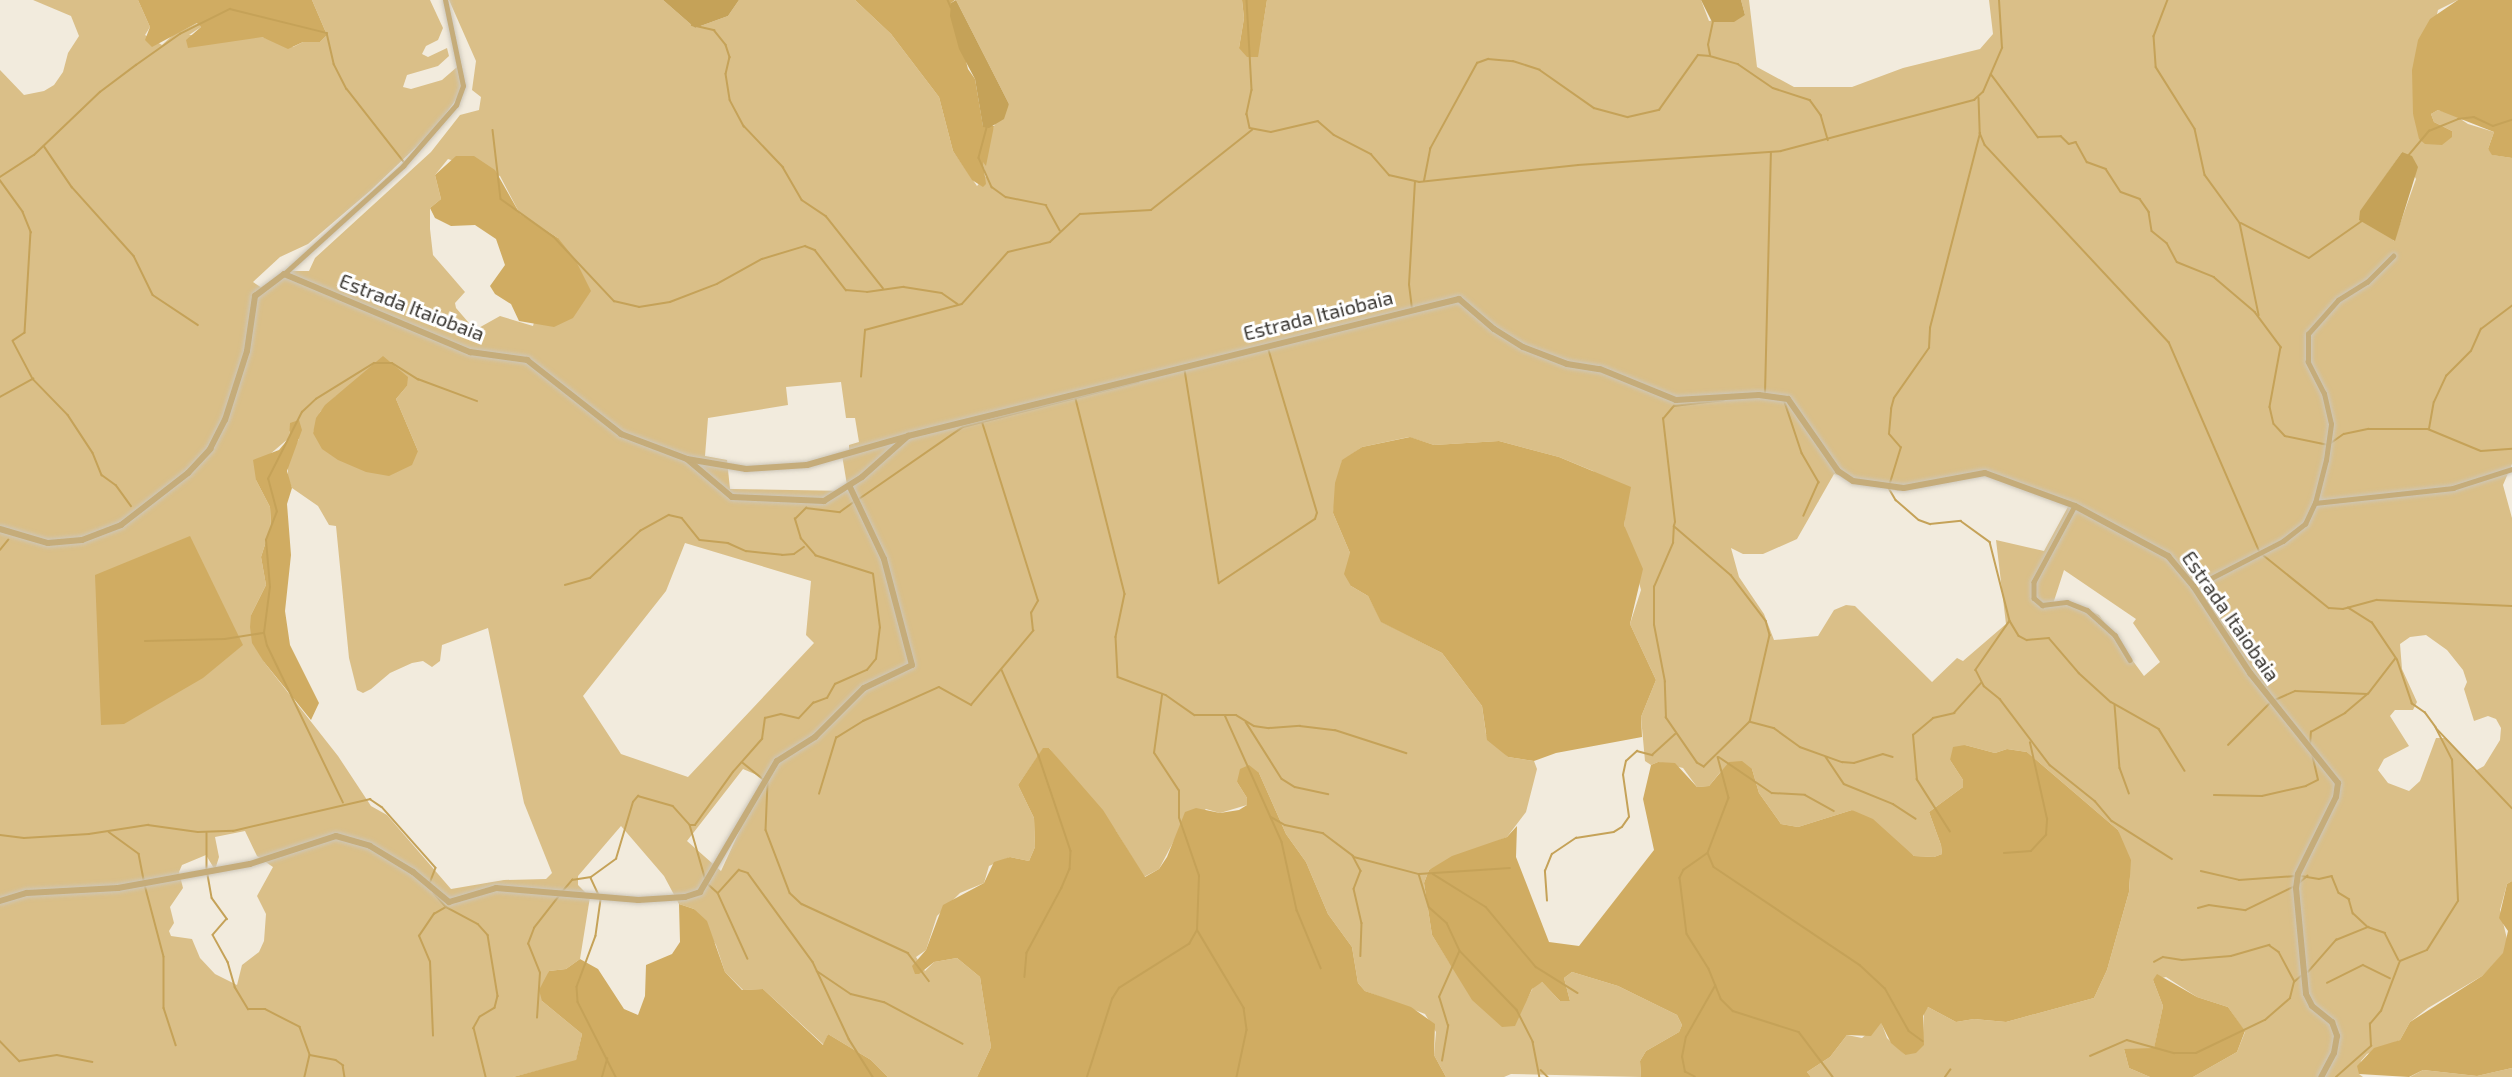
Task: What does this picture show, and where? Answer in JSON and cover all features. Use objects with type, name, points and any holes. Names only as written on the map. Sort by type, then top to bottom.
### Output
[{"type":"street","points":[[0,529],[48,543],[82,540],[121,525],[188,473],[210,448],[225,420],[247,351],[255,296],[284,274],[403,166],[456,105],[463,86],[445,0]]},
{"type":"street","points":[[2194,587],[2295,534],[2315,503],[2331,424],[2324,394],[2308,362],[2308,334],[2338,300],[2367,282],[2393,256]]},
{"type":"street","name":"Estrada Itaiobaia","points":[[284,274],[470,352],[527,360],[612,429],[687,459],[746,469],[790,468],[1454,298],[1465,301],[1494,329],[1523,347],[1558,362],[1600,369],[1676,400],[1759,395],[1788,399],[1838,471],[1853,481],[1904,488],[1980,472],[2075,506],[2168,556],[2194,587],[2250,673],[2338,783],[2336,797],[2298,874],[2296,888],[2306,994],[2312,1006],[2332,1022],[2337,1036],[2334,1053],[2321,1077]]},
{"type":"street","points":[[687,459],[726,495],[741,499],[824,501],[850,487],[908,436]]},
{"type":"street","points":[[2315,503],[2453,488],[2512,469]]},
{"type":"street","points":[[0,901],[27,893],[118,888],[179,874],[250,864],[336,836],[370,846],[413,872],[449,902],[496,888],[638,900],[686,897],[700,892],[777,761],[815,737],[864,688],[912,665],[884,559],[868,519],[850,487]]},
{"type":"street","points":[[2075,506],[2034,582],[2034,598],[2042,605],[2067,602],[2088,610],[2115,635],[2130,660]]},
{"type":"shaded area","points":[[33,0],[138,0],[150,27],[145,35],[162,45],[174,34],[198,23],[201,27],[189,35],[262,37],[293,47],[303,42],[320,42],[327,35],[312,0],[430,0],[443,28],[438,40],[426,46],[422,54],[428,57],[447,48],[449,56],[438,66],[407,75],[403,87],[411,89],[442,80],[457,67],[464,76],[464,85],[455,101],[433,131],[370,191],[308,244],[280,257],[253,282],[262,288],[284,271],[309,271],[315,258],[431,152],[460,115],[479,110],[481,97],[472,90],[476,61],[449,0],[663,0],[695,28],[728,16],[739,0],[855,0],[891,34],[939,97],[953,151],[977,186],[986,176],[982,160],[994,126],[1009,104],[956,0],[1242,0],[1244,18],[1239,48],[1261,37],[1267,0],[1701,0],[1709,21],[1745,15],[1741,0],[1749,0],[1757,67],[1794,87],[1852,87],[1903,68],[1980,49],[1993,34],[1989,0],[2458,0],[2438,10],[2413,114],[2452,137],[2452,131],[2434,122],[2431,114],[2438,110],[2453,114],[2468,124],[2494,132],[2488,149],[2493,155],[2512,158],[2512,464],[2503,485],[2512,518],[2512,881],[2507,884],[2500,910],[2508,943],[2504,953],[2482,976],[2428,1008],[2410,1022],[2400,1040],[2367,1054],[2361,1061],[2359,1074],[2363,1077],[2193,1077],[2237,1052],[2245,1032],[2228,1007],[2197,997],[2166,977],[2153,980],[2163,1006],[2154,1049],[2124,1049],[2129,1068],[2150,1077],[1811,1077],[1807,1072],[1830,1057],[1847,1035],[1862,1038],[1881,1022],[1887,1038],[1905,1055],[1923,1033],[1924,1010],[1928,1007],[1956,1022],[1974,1019],[2006,1022],[2094,998],[2107,970],[2129,892],[2130,879],[2118,830],[2027,752],[2007,749],[1995,753],[1965,745],[1950,760],[1963,780],[1963,787],[1929,812],[1942,854],[1934,857],[1914,856],[1852,810],[1798,827],[1781,824],[1759,793],[1752,769],[1722,770],[1709,786],[1697,787],[1683,768],[1658,762],[1651,765],[1645,761],[1641,717],[1656,680],[1630,624],[1641,590],[1624,525],[1626,510],[1593,471],[1559,457],[1499,441],[1434,445],[1409,437],[1362,447],[1342,461],[1333,513],[1350,553],[1351,586],[1368,596],[1382,622],[1442,653],[1482,706],[1486,734],[1508,757],[1534,761],[1537,769],[1526,812],[1507,837],[1429,870],[1424,883],[1432,935],[1449,962],[1527,999],[1535,984],[1542,982],[1560,1001],[1570,1001],[1564,978],[1572,972],[1618,986],[1677,1015],[1682,1025],[1679,1032],[1646,1051],[1640,1061],[1641,1077],[1511,1074],[1504,1077],[1446,1077],[1434,1055],[1436,1032],[1425,1014],[1365,991],[1358,983],[1352,947],[1328,914],[1306,862],[1286,834],[1259,773],[1237,782],[1247,798],[1247,805],[1220,813],[1206,809],[1179,831],[1159,869],[1144,877],[1116,831],[1049,748],[1043,749],[1018,785],[1034,818],[1035,847],[1029,861],[1010,857],[989,866],[984,883],[960,893],[937,916],[926,950],[916,957],[925,971],[934,962],[957,958],[980,977],[991,1047],[977,1077],[888,1077],[871,1060],[828,1034],[824,1045],[763,989],[743,990],[725,972],[716,945],[694,909],[679,904],[664,876],[621,826],[578,876],[578,885],[590,897],[580,959],[566,969],[549,971],[542,1001],[582,1034],[576,1061],[513,1077],[0,1077],[0,70],[24,95],[44,91],[54,85],[63,72],[68,53],[79,36],[71,16]],"holes":[[[2402,152],[2416,179],[2394,241],[2373,194]],[[448,159],[500,176],[520,214],[558,238],[533,326],[500,316],[475,330],[456,308],[455,303],[465,292],[433,255],[430,208],[441,199],[435,175]],[[841,382],[846,418],[855,418],[859,442],[849,445],[849,453],[842,455],[848,491],[730,489],[727,460],[705,456],[708,418],[788,405],[786,387]],[[407,386],[396,399],[418,451],[313,433],[320,412],[336,396]],[[289,431],[299,439],[288,459],[288,478],[292,488],[318,506],[329,525],[336,526],[349,658],[357,690],[363,693],[390,673],[412,663],[423,661],[432,667],[440,661],[442,645],[488,628],[524,803],[552,873],[546,879],[504,880],[451,889],[387,815],[371,806],[338,756],[264,662],[251,615],[266,585],[261,557],[271,526],[270,507],[256,480],[269,455],[289,438]],[[1979,472],[2069,505],[2044,551],[1996,540],[2006,624],[1963,661],[1957,658],[1932,682],[1855,606],[1846,605],[1834,610],[1818,636],[1774,640],[1764,614],[1739,577],[1731,548],[1743,554],[1763,554],[1797,539],[1834,474],[1898,491]],[[685,543],[811,581],[806,635],[814,643],[688,777],[621,754],[583,696],[666,591]],[[2064,570],[2136,619],[2133,623],[2160,662],[2144,676],[2099,615],[2074,603],[2053,604]],[[2426,635],[2447,650],[2463,670],[2467,682],[2464,689],[2474,721],[2488,716],[2496,719],[2501,728],[2500,740],[2484,766],[2475,771],[2446,738],[2436,738],[2420,781],[2409,791],[2388,783],[2378,770],[2384,759],[2409,746],[2390,716],[2395,710],[2413,710],[2417,702],[2402,669],[2400,644],[2410,637]],[[743,769],[764,778],[721,871],[687,841]],[[245,831],[257,856],[273,867],[257,896],[266,914],[264,941],[259,952],[242,965],[237,985],[215,974],[200,958],[192,939],[171,936],[169,931],[174,923],[170,907],[183,888],[179,872],[182,865],[206,855],[215,870],[219,857],[215,837]]]},
{"type":"shaded area","points":[[138,0],[312,0],[327,35],[320,42],[303,42],[288,49],[262,37],[188,48],[186,40],[201,27],[197,23],[152,47],[145,40],[150,27]]},
{"type":"shaded area","points":[[663,0],[739,0],[728,16],[695,28]]},
{"type":"shaded area","points":[[855,0],[955,0],[951,3],[968,69],[975,79],[983,126],[994,126],[986,166],[983,162],[986,184],[983,187],[972,180],[953,151],[939,97],[891,34]]},
{"type":"shaded area","points":[[956,0],[1009,104],[1004,119],[989,128],[983,127],[975,79],[959,49],[950,16],[951,3]]},
{"type":"shaded area","points":[[1242,0],[1267,0],[1258,57],[1247,57],[1239,48],[1244,18]]},
{"type":"shaded area","points":[[1701,0],[1741,0],[1745,15],[1734,22],[1712,22]]},
{"type":"shaded area","points":[[2458,0],[2512,0],[2512,158],[2492,155],[2488,149],[2494,132],[2438,110],[2431,114],[2434,122],[2452,131],[2452,137],[2442,145],[2425,144],[2419,139],[2413,114],[2412,70],[2418,40],[2430,19]]},
{"type":"shaded area","points":[[2402,152],[2412,156],[2418,167],[2395,241],[2359,220],[2360,211]]},
{"type":"shaded area","points":[[456,156],[474,156],[495,170],[520,214],[558,238],[575,259],[591,291],[573,318],[554,327],[519,321],[511,304],[495,294],[490,286],[505,265],[496,239],[475,225],[451,226],[435,218],[430,208],[441,199],[435,175]]},
{"type":"shaded area","points":[[383,356],[408,377],[407,386],[396,399],[418,451],[412,465],[389,476],[366,472],[338,460],[322,449],[313,433],[316,418],[325,405]]},
{"type":"shaded area","points":[[299,420],[302,430],[287,471],[292,488],[287,504],[291,555],[285,611],[290,645],[319,703],[311,720],[264,662],[252,643],[250,627],[251,615],[266,585],[261,557],[271,526],[270,507],[256,480],[253,460],[279,450],[289,438],[290,423]]},
{"type":"shaded area","points":[[1410,437],[1434,445],[1499,441],[1559,457],[1631,487],[1624,525],[1643,569],[1630,624],[1656,680],[1641,717],[1642,737],[1556,753],[1534,761],[1508,757],[1487,740],[1482,706],[1442,653],[1381,622],[1368,596],[1351,586],[1344,574],[1350,553],[1333,513],[1335,483],[1342,460],[1362,447]]},
{"type":"shaded area","points":[[190,536],[243,645],[203,678],[124,724],[101,725],[95,575]]},
{"type":"shaded area","points":[[1965,745],[1995,753],[2007,749],[2027,752],[2118,830],[2131,860],[2129,892],[2107,970],[2094,998],[2006,1022],[1974,1019],[1956,1022],[1928,1007],[1923,1016],[1924,1045],[1916,1053],[1905,1055],[1891,1043],[1881,1023],[1871,1036],[1847,1035],[1830,1057],[1807,1072],[1811,1077],[1641,1077],[1640,1061],[1646,1051],[1679,1032],[1682,1025],[1677,1015],[1618,986],[1572,972],[1564,978],[1570,1001],[1560,1001],[1542,982],[1532,989],[1515,1026],[1502,1027],[1472,1000],[1432,935],[1424,883],[1429,870],[1452,856],[1507,837],[1517,826],[1516,857],[1549,942],[1579,946],[1654,850],[1643,799],[1651,765],[1658,762],[1675,763],[1697,787],[1709,786],[1729,762],[1742,761],[1752,769],[1759,793],[1781,824],[1798,827],[1852,810],[1873,819],[1914,856],[1934,857],[1942,854],[1941,845],[1929,812],[1963,787],[1963,780],[1950,760],[1953,747]]},
{"type":"shaded area","points":[[1043,748],[1049,748],[1103,810],[1145,877],[1159,869],[1167,857],[1185,812],[1196,808],[1220,813],[1239,810],[1247,805],[1247,798],[1237,782],[1240,769],[1249,765],[1259,773],[1286,834],[1306,862],[1328,914],[1352,947],[1358,983],[1365,991],[1411,1007],[1435,1024],[1434,1055],[1446,1077],[977,1077],[991,1047],[980,977],[957,958],[934,962],[919,974],[915,974],[912,966],[926,950],[943,905],[984,883],[994,862],[1010,857],[1029,861],[1035,847],[1034,818],[1018,785]]},
{"type":"shaded area","points":[[2512,881],[2512,1068],[2477,1076],[2423,1070],[2409,1077],[2359,1074],[2357,1066],[2374,1048],[2400,1040],[2410,1022],[2482,976],[2503,953],[2508,931],[2499,918],[2507,884]]},
{"type":"shaded area","points":[[679,904],[694,909],[707,921],[725,972],[742,990],[763,989],[823,1045],[828,1034],[871,1060],[888,1077],[513,1077],[576,1060],[582,1034],[542,1001],[539,990],[549,971],[566,969],[580,959],[598,969],[624,1009],[638,1015],[645,996],[646,965],[672,954],[680,942]]},
{"type":"shaded area","points":[[2157,974],[2197,997],[2228,1007],[2245,1031],[2237,1052],[2193,1077],[2150,1077],[2129,1068],[2124,1049],[2154,1048],[2163,1006],[2153,980]]},
{"type":"shaded area","points":[[2512,1068],[2512,1077],[2410,1077],[2423,1070],[2477,1076]]},
{"type":"waterway","points":[[948,0],[951,7]]},
{"type":"waterway","points":[[1247,0],[1252,90],[1247,114],[1250,128],[1271,132],[1318,121],[1334,135],[1371,154],[1389,175],[1419,182],[1578,165],[1781,151],[1974,100],[1983,92],[2002,48],[1999,0]]},
{"type":"waterway","points":[[2168,0],[2154,36],[2156,67],[2195,129],[2205,175],[2240,223],[2259,315]]},
{"type":"waterway","points":[[0,177],[34,155],[100,92],[136,65],[180,34],[230,9],[327,33],[334,64],[347,89],[405,163]]},
{"type":"waterway","points":[[1710,55],[1708,45],[1713,21]]},
{"type":"waterway","points":[[692,25],[714,30],[726,45],[730,57],[726,74],[730,100],[744,126],[783,167],[802,200],[826,216],[883,288]]},
{"type":"waterway","points":[[1424,181],[1430,149],[1477,63],[1488,59],[1513,61],[1540,70],[1594,108],[1628,117],[1659,110],[1698,55],[1710,56],[1738,64],[1773,88],[1810,100],[1821,115],[1828,140]]},
{"type":"waterway","points":[[1991,74],[2038,137],[2061,136],[2069,144],[2076,142],[2087,162],[2106,169],[2121,192],[2140,199],[2149,212],[2152,231],[2167,243],[2177,262],[2214,277],[2255,312],[2281,347],[2270,407],[2274,424],[2285,436],[2328,445],[2344,434],[2368,429],[2428,429],[2481,451],[2512,449]]},
{"type":"waterway","points":[[1979,98],[1980,133],[1985,145],[2169,342],[2259,550]]},
{"type":"waterway","points":[[2408,156],[2429,131],[2458,119],[2474,117],[2493,126],[2512,120]]},
{"type":"waterway","points":[[987,128],[979,158],[992,187],[1006,197],[1046,205],[1060,230]]},
{"type":"waterway","points":[[493,130],[501,199],[554,237],[614,301],[639,307],[670,302],[717,284],[762,259],[805,246],[815,250],[846,290],[867,292],[904,287],[942,293],[958,304]]},
{"type":"waterway","points":[[861,377],[865,330],[962,304],[1008,252],[1050,242],[1080,214],[1151,210],[1252,130]]},
{"type":"waterway","points":[[1890,483],[1901,448],[1889,434],[1891,409],[1894,398],[1929,348],[1930,328],[1980,133]]},
{"type":"waterway","points":[[44,146],[72,187],[134,256],[153,295],[198,325]]},
{"type":"waterway","points":[[1765,394],[1771,153]]},
{"type":"waterway","points":[[0,180],[23,212],[31,232],[25,333],[13,341],[33,379],[68,415],[93,453],[102,475],[116,485],[131,506]]},
{"type":"waterway","points":[[1412,309],[1409,285],[1415,182]]},
{"type":"waterway","points":[[2241,223],[2309,258],[2362,221]]},
{"type":"waterway","points":[[2429,429],[2434,402],[2446,376],[2471,351],[2481,329],[2512,306]]},
{"type":"waterway","points":[[1185,370],[1219,583],[1315,519],[1317,513],[1268,349]]},
{"type":"waterway","points":[[343,803],[267,646],[264,633],[270,587],[266,540],[277,512],[268,479],[302,412],[316,399],[374,363],[392,363],[418,379],[477,401]]},
{"type":"waterway","points":[[0,397],[33,379]]},
{"type":"waterway","points":[[859,499],[963,427],[1138,382]]},
{"type":"waterway","points":[[1076,399],[1125,594],[1116,637],[1118,677],[1166,695],[1195,715],[1236,715],[1254,726],[1269,728],[1300,726],[1335,730],[1406,753]]},
{"type":"waterway","points":[[1674,526],[1731,575],[1766,621],[1770,635],[1750,722],[1704,767],[1697,763],[1666,718],[1665,682],[1654,625],[1654,587],[1673,543],[1674,526],[1675,522],[1663,419],[1674,406],[1724,400]]},
{"type":"waterway","points":[[1785,402],[1802,453],[1819,482],[1804,516]]},
{"type":"waterway","points":[[819,794],[836,738],[863,721],[939,687],[971,705],[1033,631],[1031,613],[1038,601],[982,422]]},
{"type":"waterway","points":[[1889,488],[1896,500],[1919,520],[1930,524],[1961,521],[1990,542],[2010,621],[2019,636],[2027,640],[2049,638],[2079,673],[2111,702],[2159,729],[2185,771]]},
{"type":"waterway","points":[[690,825],[695,825],[733,772],[762,739],[765,718],[781,714],[799,718],[813,703],[827,698],[835,684],[867,670],[876,659],[880,628],[873,574],[816,556],[801,539],[795,519],[806,508],[840,512],[855,501]]},
{"type":"waterway","points":[[565,585],[590,578],[640,531],[669,515],[682,518],[700,540],[728,543],[746,551],[782,555],[794,554],[804,547]]},
{"type":"waterway","points":[[0,550],[8,540]]},
{"type":"waterway","points":[[2262,554],[2329,608],[2343,609],[2377,600],[2512,606]]},
{"type":"waterway","points":[[2336,1077],[2371,1046],[2370,1024],[2381,1011],[2400,961],[2427,950],[2458,901],[2452,760],[2436,728],[2425,713],[2412,704],[2397,660],[2372,623],[2348,608]]},
{"type":"waterway","points":[[2010,621],[1976,670],[1984,686],[2000,699],[2050,765],[2095,801],[2112,821],[2172,859]]},
{"type":"waterway","points":[[145,641],[225,639],[263,633]]},
{"type":"waterway","points":[[2310,745],[2311,732],[2345,713],[2368,694],[2395,659]]},
{"type":"waterway","points":[[1002,670],[1039,756],[1071,851],[1070,869],[1062,888],[1027,953],[1025,977]]},
{"type":"waterway","points":[[1950,832],[1917,780],[1913,735],[1933,718],[1954,713],[1981,683]]},
{"type":"waterway","points":[[2275,700],[2295,691],[2367,694]]},
{"type":"waterway","points":[[1087,1077],[1112,999],[1119,988],[1189,944],[1197,930],[1199,876],[1179,818],[1179,791],[1154,753],[1162,695]]},
{"type":"waterway","points":[[2228,745],[2271,702]]},
{"type":"waterway","points":[[2115,705],[2120,768],[2129,793]]},
{"type":"waterway","points":[[1225,715],[1282,842],[1297,910],[1321,968]]},
{"type":"waterway","points":[[1246,722],[1282,779],[1295,787],[1328,794]]},
{"type":"waterway","points":[[1751,722],[1774,728],[1800,747],[1842,762],[1854,763],[1883,754],[1893,757]]},
{"type":"waterway","points":[[2437,729],[2512,808]]},
{"type":"waterway","points":[[1547,901],[1545,871],[1552,854],[1576,838],[1614,832],[1622,827],[1629,817],[1623,775],[1626,761],[1637,751],[1652,755],[1675,734]]},
{"type":"waterway","points":[[2004,853],[2031,851],[2046,835],[2047,819],[2030,743]]},
{"type":"waterway","points":[[2214,795],[2262,796],[2306,786],[2318,780],[2312,755]]},
{"type":"waterway","points":[[1718,757],[1729,798],[1708,853],[1714,867],[1860,965],[1885,988],[1909,1031],[1923,1041]]},
{"type":"waterway","points":[[1719,757],[1772,793],[1805,795],[1834,811]]},
{"type":"waterway","points":[[1826,757],[1844,784],[1893,804],[1916,819]]},
{"type":"waterway","points":[[742,762],[764,780]]},
{"type":"waterway","points":[[768,783],[766,830],[790,893],[802,904],[908,953],[929,981]]},
{"type":"waterway","points":[[562,892],[572,880],[591,877],[616,859],[633,802],[638,796],[673,806],[690,825],[705,877]]},
{"type":"waterway","points":[[0,835],[24,838],[89,834],[148,825],[198,832],[233,831],[370,799],[382,807],[436,868],[430,884]]},
{"type":"waterway","points":[[1271,817],[1285,825],[1323,833],[1353,856],[1361,871],[1354,889],[1362,923],[1361,956]]},
{"type":"waterway","points":[[109,832],[139,854],[144,880]]},
{"type":"waterway","points":[[207,833],[207,870]]},
{"type":"waterway","points":[[1707,854],[1684,870],[1680,878],[1687,934],[1709,969],[1721,999],[1733,1011],[1799,1032],[1833,1077]]},
{"type":"waterway","points":[[1354,857],[1419,874],[1510,868]]},
{"type":"waterway","points":[[718,893],[739,870],[748,873],[813,962],[849,1039],[873,1077]]},
{"type":"waterway","points":[[2201,871],[2239,880],[2296,876]]},
{"type":"waterway","points":[[1419,874],[1429,907],[1447,923],[1460,951],[1517,1010],[1533,1042],[1540,1077]]},
{"type":"waterway","points":[[1433,874],[1486,907],[1536,967],[1578,993]]},
{"type":"waterway","points":[[208,875],[212,898],[227,919],[213,935],[228,962],[235,987],[248,1009],[265,1009],[300,1027],[310,1055],[305,1077]]},
{"type":"waterway","points":[[2301,876],[2319,879],[2332,876],[2339,893],[2349,899],[2353,913],[2367,926]]},
{"type":"waterway","points":[[2299,883],[2307,876]]},
{"type":"waterway","points":[[591,878],[599,895]]},
{"type":"waterway","points":[[708,884],[718,893],[748,959]]},
{"type":"waterway","points":[[145,885],[164,957],[164,1008],[176,1045]]},
{"type":"waterway","points":[[2198,908],[2209,905],[2246,910],[2293,887]]},
{"type":"waterway","points":[[434,893],[446,907],[478,924],[488,935],[498,996],[495,1008],[480,1017],[474,1028],[486,1077]]},
{"type":"waterway","points":[[537,1018],[540,973],[528,944],[534,928],[559,896]]},
{"type":"waterway","points":[[601,900],[596,936],[577,987],[578,1002],[616,1077]]},
{"type":"waterway","points":[[433,1036],[430,962],[419,936],[434,914],[446,907]]},
{"type":"waterway","points":[[2308,972],[2336,940],[2368,927],[2385,933],[2399,960]]},
{"type":"waterway","points":[[1198,931],[1244,1008],[1247,1030],[1237,1077]]},
{"type":"waterway","points":[[2154,962],[2163,957],[2182,960],[2231,956],[2269,945],[2279,952],[2294,980]]},
{"type":"waterway","points":[[1442,1061],[1448,1026],[1439,997],[1459,952]]},
{"type":"waterway","points":[[2327,983],[2363,965],[2390,978]]},
{"type":"waterway","points":[[817,971],[851,994],[884,1002],[963,1044]]},
{"type":"waterway","points":[[2090,1056],[2127,1040],[2174,1053],[2196,1053],[2265,1020],[2290,998],[2294,982],[2301,976]]},
{"type":"waterway","points":[[1695,1077],[1685,1072],[1682,1057],[1686,1037],[1715,986]]},
{"type":"waterway","points":[[0,1041],[19,1061],[57,1055],[92,1062]]},
{"type":"waterway","points":[[310,1055],[336,1060],[343,1065],[345,1077]]},
{"type":"waterway","points":[[602,1077],[607,1059]]},
{"type":"waterway","points":[[1541,1070],[1548,1077]]},
{"type":"waterway","points":[[1945,1077],[1950,1070]]}]
